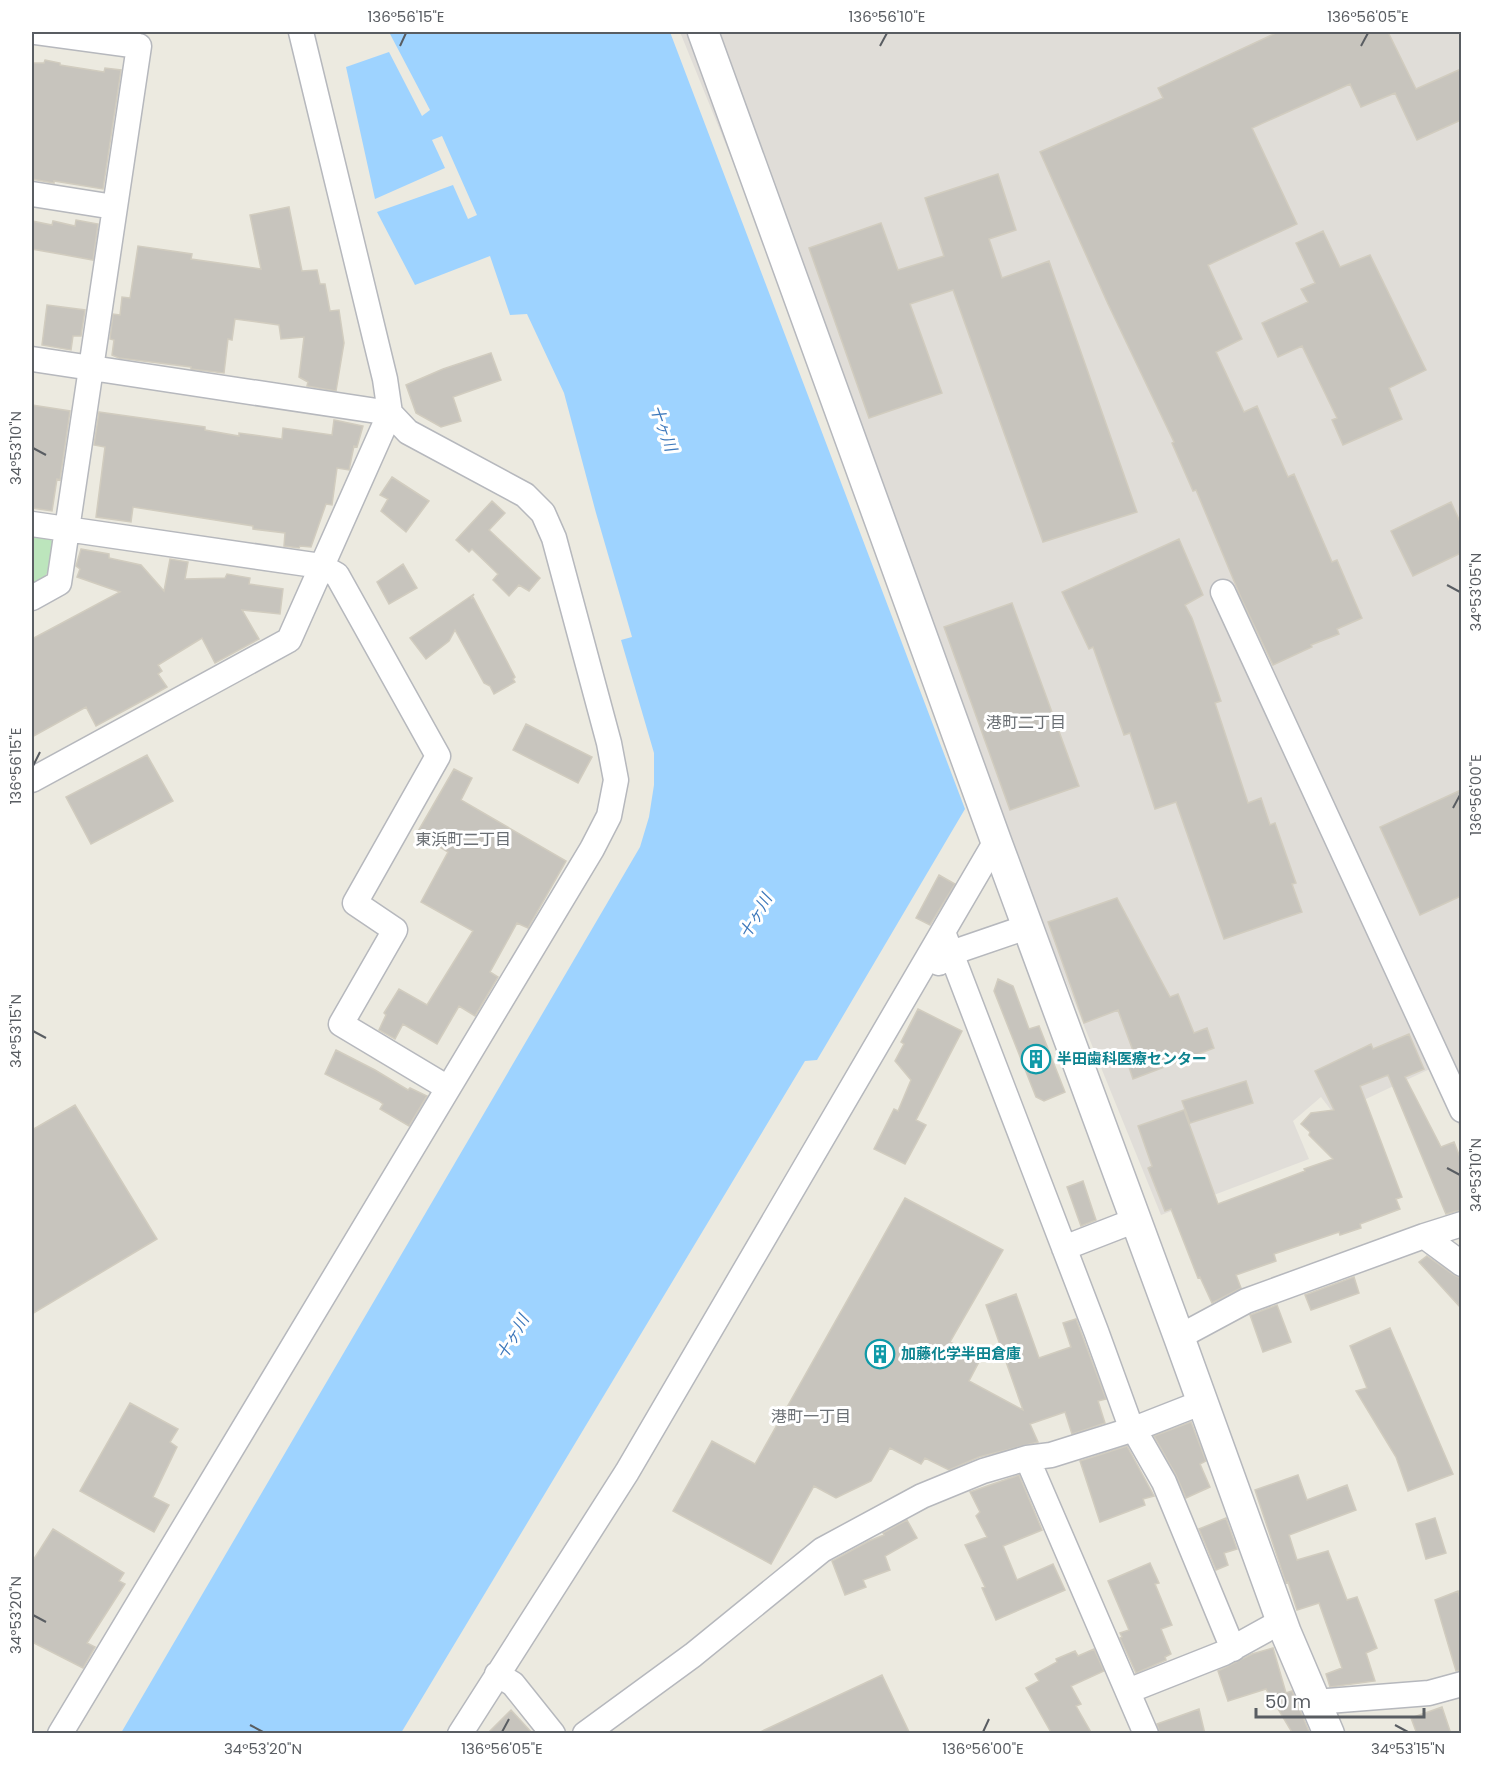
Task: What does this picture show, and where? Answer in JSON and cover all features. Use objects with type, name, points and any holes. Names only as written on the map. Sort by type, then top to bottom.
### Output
[{"type":"street","points":[[32,598],[59,583],[139,46],[36,32]]},
{"type":"street","points":[[32,780],[289,640],[390,413],[385,379],[301,32]]},
{"type":"street","points":[[703,32],[1282,1621],[1329,1734]]},
{"type":"street","points":[[32,195],[114,207]]},
{"type":"street","points":[[32,359],[390,413],[408,432],[525,495],[543,513],[557,550],[609,743],[616,780],[609,816],[592,849],[60,1734]]},
{"type":"street","points":[[32,524],[321,566],[337,575],[438,756],[355,903],[395,930],[341,1024],[448,1088]]},
{"type":"street","points":[[1222,592],[1461,1110]]},
{"type":"street","points":[[460,1734],[627,1472],[910,989],[947,943],[996,841]]},
{"type":"street","points":[[947,943],[1028,927]]},
{"type":"street","points":[[947,943],[1128,1419],[1164,1482],[1233,1649]]},
{"type":"street","points":[[1064,1248],[1136,1220]]},
{"type":"street","points":[[1179,1337],[1246,1301],[1461,1224]]},
{"type":"street","points":[[1424,1236],[1461,1264]]},
{"type":"street","points":[[585,1734],[693,1655],[822,1550],[942,1487],[983,1471],[1027,1458],[1051,1455],[1134,1430],[1203,1402]]},
{"type":"street","points":[[1027,1458],[1146,1734]]},
{"type":"street","points":[[1128,1691],[1233,1649],[1282,1621]]},
{"type":"street","points":[[497,1674],[513,1684],[553,1734]]},
{"type":"street","points":[[1316,1702],[1430,1693],[1461,1684]]},
{"type":"shaded area","points":[[680,32],[1461,32],[1461,1130],[1432,1068],[1334,1114],[1321,1097],[1293,1121],[1309,1159],[1161,1215]]},
{"type":"green space","points":[[32,532],[47,534],[54,544],[47,574],[32,587]]},
{"type":"water","name":"十ヶ川","points":[[389,32],[670,32],[965,809],[817,1060],[805,1061],[401,1733],[121,1733],[640,847],[649,817],[654,785],[654,753],[621,640],[632,637],[564,393],[527,314],[510,315],[490,256],[415,285],[377,212],[453,185],[468,219],[477,215],[442,136],[432,140],[445,168],[375,199],[346,67],[389,52],[422,116],[430,110]]},
{"type":"building","points":[[1278,32],[1388,32],[1416,89],[1461,69],[1461,120],[1417,140],[1395,93],[1361,107],[1350,84],[1252,128],[1297,224],[1208,265],[1242,339],[1216,352],[1244,412],[1257,406],[1288,477],[1294,474],[1332,562],[1337,560],[1362,618],[1337,629],[1339,634],[1311,645],[1312,647],[1273,665],[1242,600],[1196,490],[1193,491],[1172,443],[1174,442],[1108,304],[1040,152],[1163,98],[1158,88]]},
{"type":"building","points":[[45,60],[60,63],[60,65],[104,72],[105,68],[121,70],[103,189],[32,179],[32,63],[44,63]]},
{"type":"building","points":[[998,174],[1016,230],[989,239],[1002,278],[1049,261],[1137,512],[1043,542],[953,290],[910,304],[942,393],[869,418],[809,248],[881,223],[898,270],[944,256],[925,198]]},
{"type":"building","points":[[289,207],[302,271],[317,270],[320,284],[325,284],[330,311],[339,310],[344,343],[336,391],[307,386],[308,382],[299,377],[304,337],[281,339],[279,325],[235,319],[232,340],[228,339],[224,373],[119,358],[112,355],[114,340],[110,339],[113,314],[120,315],[122,297],[130,298],[138,246],[192,254],[191,259],[261,269],[250,215]]},
{"type":"building","points":[[76,220],[98,224],[93,260],[32,249],[32,221],[52,225],[53,221],[75,226]]},
{"type":"building","points":[[1323,231],[1340,267],[1370,255],[1426,370],[1389,388],[1402,419],[1343,445],[1332,420],[1337,418],[1302,346],[1278,357],[1262,323],[1308,302],[1301,289],[1315,283],[1296,243]]},
{"type":"building","points":[[47,305],[85,310],[81,336],[73,336],[71,350],[42,345]]},
{"type":"building","points":[[491,353],[501,380],[453,397],[461,421],[441,427],[416,413],[406,385],[443,369]]},
{"type":"building","points":[[32,405],[70,411],[60,480],[57,479],[52,511],[32,508]]},
{"type":"building","points":[[99,412],[205,427],[205,430],[239,436],[239,433],[282,439],[283,428],[332,435],[334,420],[363,426],[357,447],[354,446],[349,470],[337,468],[332,505],[326,504],[311,547],[300,546],[299,548],[284,546],[285,533],[133,507],[131,522],[96,517],[105,447],[94,445]]},
{"type":"building","points":[[392,477],[429,501],[406,532],[381,511],[388,499],[380,495]]},
{"type":"building","points":[[492,501],[505,513],[489,530],[540,578],[529,591],[519,585],[509,596],[493,580],[498,574],[472,549],[469,552],[456,540]]},
{"type":"building","points":[[1451,502],[1461,524],[1461,553],[1413,576],[1391,531]]},
{"type":"building","points":[[1179,539],[1203,595],[1185,605],[1192,618],[1221,701],[1215,703],[1248,803],[1261,798],[1270,825],[1275,823],[1296,883],[1292,884],[1302,912],[1224,939],[1176,802],[1155,809],[1130,733],[1124,735],[1093,647],[1089,649],[1062,592]]},
{"type":"building","points":[[81,549],[109,554],[109,558],[141,565],[164,591],[170,559],[188,562],[185,579],[225,578],[227,574],[250,578],[249,584],[283,589],[280,614],[242,610],[259,639],[215,663],[202,638],[158,665],[162,671],[158,674],[167,687],[96,726],[86,707],[32,737],[32,639],[120,592],[77,577],[80,569],[76,566]]},
{"type":"building","points":[[403,564],[417,588],[389,604],[377,582]]},
{"type":"building","points":[[474,594],[471,599],[473,597],[515,677],[513,679],[515,682],[494,694],[490,686],[484,683],[455,630],[449,641],[426,659],[410,638]]},
{"type":"building","points":[[1012,603],[1079,786],[1010,810],[944,627]]},
{"type":"building","points":[[526,724],[592,757],[578,783],[513,750]]},
{"type":"building","points":[[147,755],[173,801],[91,844],[66,797]]},
{"type":"building","points":[[454,769],[472,778],[461,800],[566,861],[528,928],[517,923],[490,972],[498,977],[475,1016],[459,1006],[437,1044],[403,1024],[395,1039],[379,1030],[386,1015],[384,1013],[399,989],[427,1005],[473,931],[421,902],[448,852],[417,833]]},
{"type":"building","points":[[1461,790],[1461,896],[1420,915],[1380,827]]},
{"type":"building","points":[[939,875],[955,884],[930,925],[916,918]]},
{"type":"building","points":[[1117,898],[1170,997],[1178,994],[1194,1033],[1207,1028],[1214,1048],[1133,1079],[1126,1058],[1135,1056],[1118,1010],[1084,1023],[1048,922]]},
{"type":"building","name":"半田歯科医療センター","points":[[998,979],[1013,986],[1029,1029],[1039,1026],[1065,1092],[1044,1101],[1036,1097],[994,991]]},
{"type":"building","points":[[918,1009],[962,1031],[916,1120],[926,1125],[905,1164],[874,1149],[894,1109],[898,1111],[911,1080],[895,1061],[904,1044],[901,1042]]},
{"type":"building","points":[[1409,1034],[1424,1069],[1405,1077],[1441,1147],[1454,1142],[1461,1160],[1461,1210],[1446,1214],[1388,1075],[1360,1086],[1402,1197],[1396,1199],[1400,1209],[1360,1224],[1361,1228],[1340,1235],[1339,1232],[1274,1254],[1276,1261],[1236,1275],[1241,1288],[1212,1303],[1200,1277],[1198,1278],[1171,1209],[1165,1211],[1148,1168],[1152,1166],[1138,1126],[1184,1110],[1218,1204],[1333,1159],[1301,1124],[1311,1113],[1334,1110],[1315,1071],[1371,1044],[1373,1049]]},
{"type":"building","points":[[336,1050],[408,1090],[410,1088],[427,1096],[409,1126],[380,1109],[383,1104],[379,1101],[325,1074]]},
{"type":"building","points":[[1246,1081],[1253,1103],[1190,1123],[1182,1101]]},
{"type":"building","points":[[75,1105],[157,1239],[32,1314],[32,1130]]},
{"type":"building","points":[[1083,1181],[1096,1220],[1081,1226],[1067,1187]]},
{"type":"building","points":[[905,1198],[1003,1250],[950,1342],[981,1358],[969,1381],[1023,1410],[986,1305],[1016,1294],[1039,1358],[1071,1347],[1063,1323],[1076,1319],[1106,1399],[1098,1401],[1105,1423],[1072,1434],[1065,1412],[1030,1424],[1038,1442],[979,1457],[949,1470],[925,1458],[921,1464],[890,1448],[871,1481],[836,1498],[814,1486],[771,1564],[673,1511],[712,1441],[755,1464]]},
{"type":"building","points":[[1427,1256],[1461,1278],[1461,1308],[1419,1262]]},
{"type":"building","points":[[1354,1277],[1359,1293],[1311,1310],[1305,1295]]},
{"type":"building","points":[[1277,1305],[1291,1342],[1263,1352],[1250,1315]]},
{"type":"building","points":[[1390,1328],[1453,1474],[1408,1491],[1396,1457],[1356,1391],[1367,1388],[1350,1346]]},
{"type":"building","points":[[130,1403],[178,1429],[170,1442],[177,1447],[153,1497],[169,1505],[154,1532],[80,1491]]},
{"type":"building","points":[[1191,1422],[1206,1461],[1200,1464],[1210,1487],[1186,1498],[1154,1436]]},
{"type":"building","points":[[1127,1446],[1154,1496],[1143,1499],[1145,1505],[1100,1522],[1080,1461]]},
{"type":"building","points":[[1019,1475],[1042,1530],[1003,1546],[1017,1580],[1053,1564],[1065,1590],[996,1620],[982,1588],[985,1587],[965,1545],[987,1537],[976,1516],[980,1512],[970,1492]]},
{"type":"building","points":[[1298,1475],[1307,1500],[1347,1485],[1356,1510],[1289,1535],[1297,1560],[1328,1551],[1347,1600],[1357,1597],[1377,1648],[1366,1653],[1375,1681],[1330,1687],[1326,1674],[1342,1668],[1319,1603],[1297,1610],[1288,1582],[1286,1583],[1255,1490]]},
{"type":"building","points":[[1226,1518],[1237,1549],[1224,1553],[1228,1565],[1216,1570],[1199,1529]]},
{"type":"building","points":[[1435,1518],[1446,1553],[1426,1559],[1416,1524]]},
{"type":"building","points":[[907,1520],[917,1538],[885,1556],[890,1570],[863,1580],[866,1587],[845,1595],[832,1561],[884,1535],[883,1533]]},
{"type":"building","points":[[53,1529],[124,1573],[119,1581],[125,1584],[87,1643],[95,1647],[83,1668],[32,1642],[32,1562]]},
{"type":"building","points":[[1150,1563],[1159,1583],[1155,1584],[1172,1625],[1161,1629],[1171,1654],[1165,1657],[1166,1660],[1136,1673],[1120,1638],[1122,1637],[1120,1633],[1129,1630],[1108,1581]]},
{"type":"building","points":[[1458,1591],[1461,1602],[1461,1670],[1456,1671],[1435,1600]]},
{"type":"building","points":[[1273,1648],[1286,1693],[1292,1691],[1310,1734],[1293,1734],[1266,1689],[1228,1701],[1218,1671],[1252,1654]]},
{"type":"building","points":[[1094,1649],[1104,1671],[1071,1686],[1081,1704],[1076,1706],[1092,1734],[1052,1734],[1026,1688],[1039,1681],[1035,1674],[1057,1662],[1056,1659],[1075,1651],[1078,1656]]},
{"type":"building","points":[[882,1675],[910,1734],[756,1734]]},
{"type":"building","points":[[1442,1707],[1451,1734],[1417,1734],[1411,1718]]},
{"type":"building","points":[[1199,1709],[1205,1734],[1160,1734],[1157,1724]]},
{"type":"building","points":[[511,1710],[533,1734],[487,1734]]},
{"type":"place","name":"半田歯科医療センター","points":[[1036,1059]]},
{"type":"place","name":"加藤化学半田倉庫","points":[[880,1354]]},
{"type":"district","name":"港町二丁目","points":[[1026,722]]},
{"type":"district","name":"東浜町二丁目","points":[[463,839]]},
{"type":"district","name":"港町一丁目","points":[[811,1416]]}]
